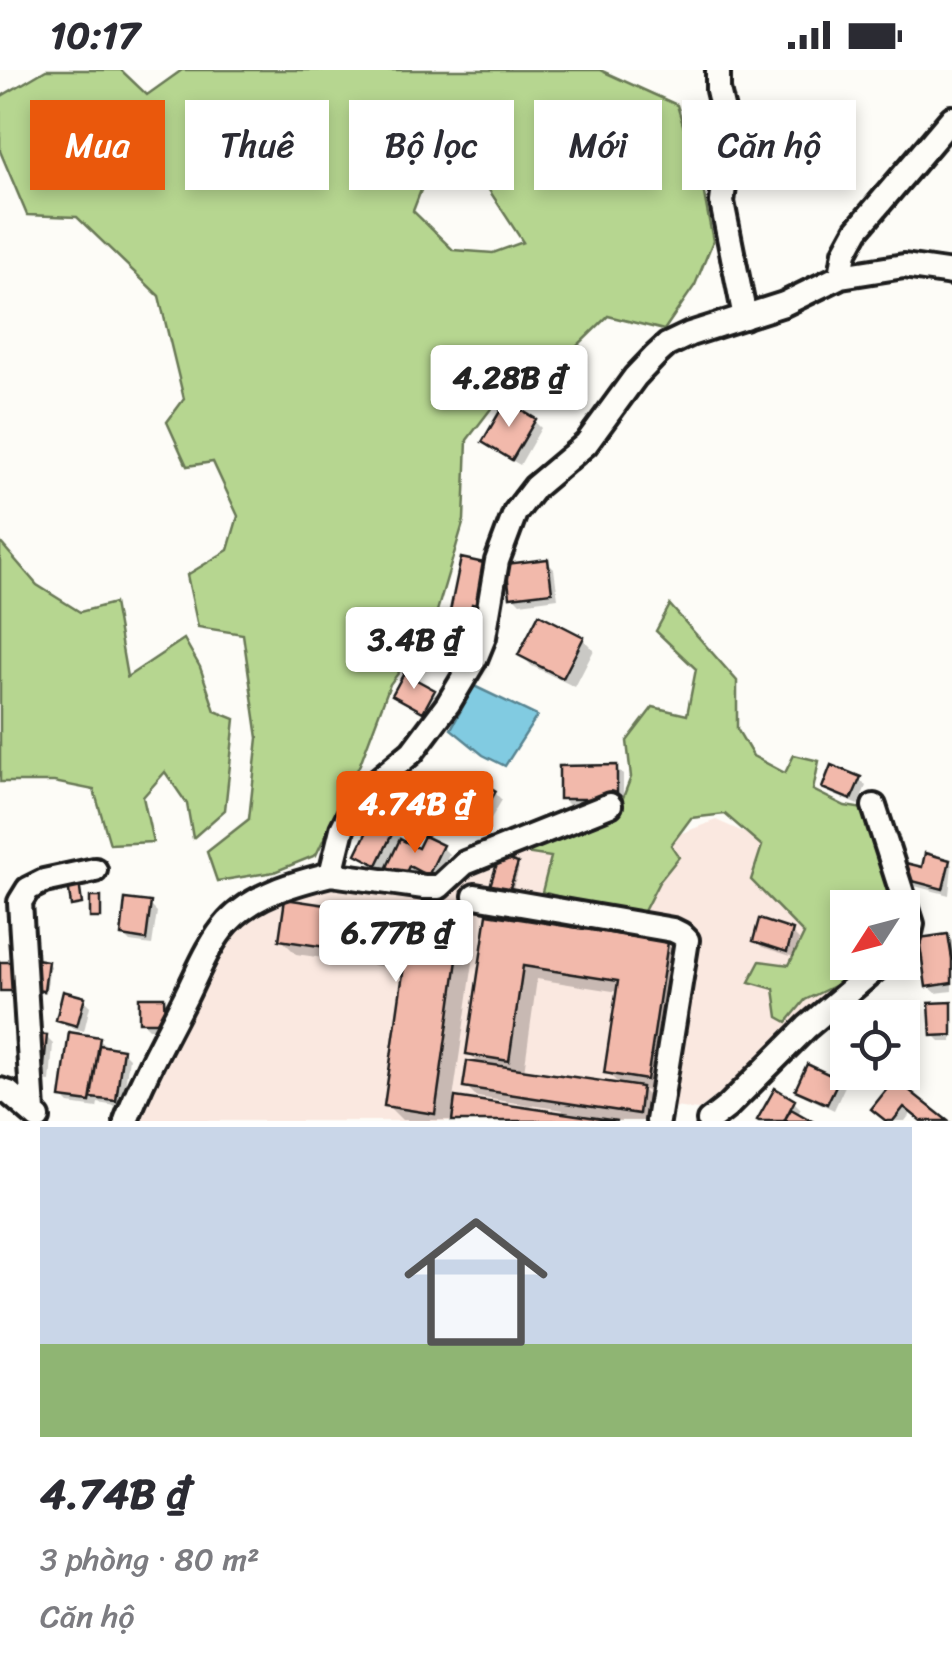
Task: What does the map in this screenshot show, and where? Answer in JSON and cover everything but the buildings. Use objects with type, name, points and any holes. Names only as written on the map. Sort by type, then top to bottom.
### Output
[{"type":"street","points":[[718,70],[718,90],[730,142],[722,202],[745,317]]},
{"type":"street","points":[[841,276],[846,252],[857,230],[952,118]]},
{"type":"street","points":[[331,874],[350,813],[366,792],[412,752],[475,659],[484,637],[497,561],[515,512],[536,486],[586,444],[635,378],[667,345],[784,304],[841,276],[904,266],[952,273]]},
{"type":"street","points":[[126,1121],[200,967],[228,922],[255,902],[289,884],[331,874],[440,887],[465,863],[610,804]]},
{"type":"street","points":[[874,806],[901,890]]},
{"type":"street","points":[[37,1116],[20,902],[28,889],[44,881],[96,870]]},
{"type":"street","points":[[475,896],[673,930],[687,940],[658,1121]]},
{"type":"street","points":[[709,1121],[807,1027],[863,980]]},
{"type":"street","points":[[0,1090],[37,1116]]},
{"type":"shaded area","points":[[716,820],[840,875],[844,890],[830,890],[830,980],[839,980],[744,1076],[698,1110],[651,1104],[646,1121],[139,1121],[144,1099],[222,949],[240,925],[292,891],[355,886],[443,901],[459,882],[485,863],[512,851],[552,857],[625,855]]},
{"type":"green space","points":[[46,70],[121,70],[147,95],[182,70],[600,70],[677,105],[682,121],[682,190],[703,190],[713,241],[695,285],[664,330],[608,316],[538,384],[503,393],[467,440],[464,520],[432,628],[390,684],[360,764],[316,855],[274,872],[217,881],[207,852],[249,819],[258,738],[243,634],[198,627],[187,575],[228,550],[238,516],[213,462],[187,466],[167,422],[184,399],[159,296],[77,217],[27,215],[0,151],[0,97]]},
{"type":"green space","points":[[0,542],[37,585],[80,612],[114,603],[127,677],[184,639],[200,667],[215,711],[235,719],[225,810],[193,838],[187,804],[165,772],[143,797],[153,842],[110,844],[94,790],[54,782],[0,782]]},
{"type":"green space","points":[[670,605],[737,681],[737,729],[753,756],[785,773],[794,755],[819,761],[813,790],[845,806],[864,809],[892,890],[830,890],[830,980],[845,980],[805,1000],[787,1022],[778,1017],[774,989],[749,982],[760,961],[789,965],[804,934],[751,880],[762,846],[725,814],[691,818],[671,845],[679,857],[659,882],[640,919],[542,892],[551,857],[512,851],[619,808],[631,777],[627,741],[653,707],[687,715],[696,669],[656,631]]},
{"type":"water","points":[[474,686],[537,716],[505,766],[483,755],[451,729]]}]
